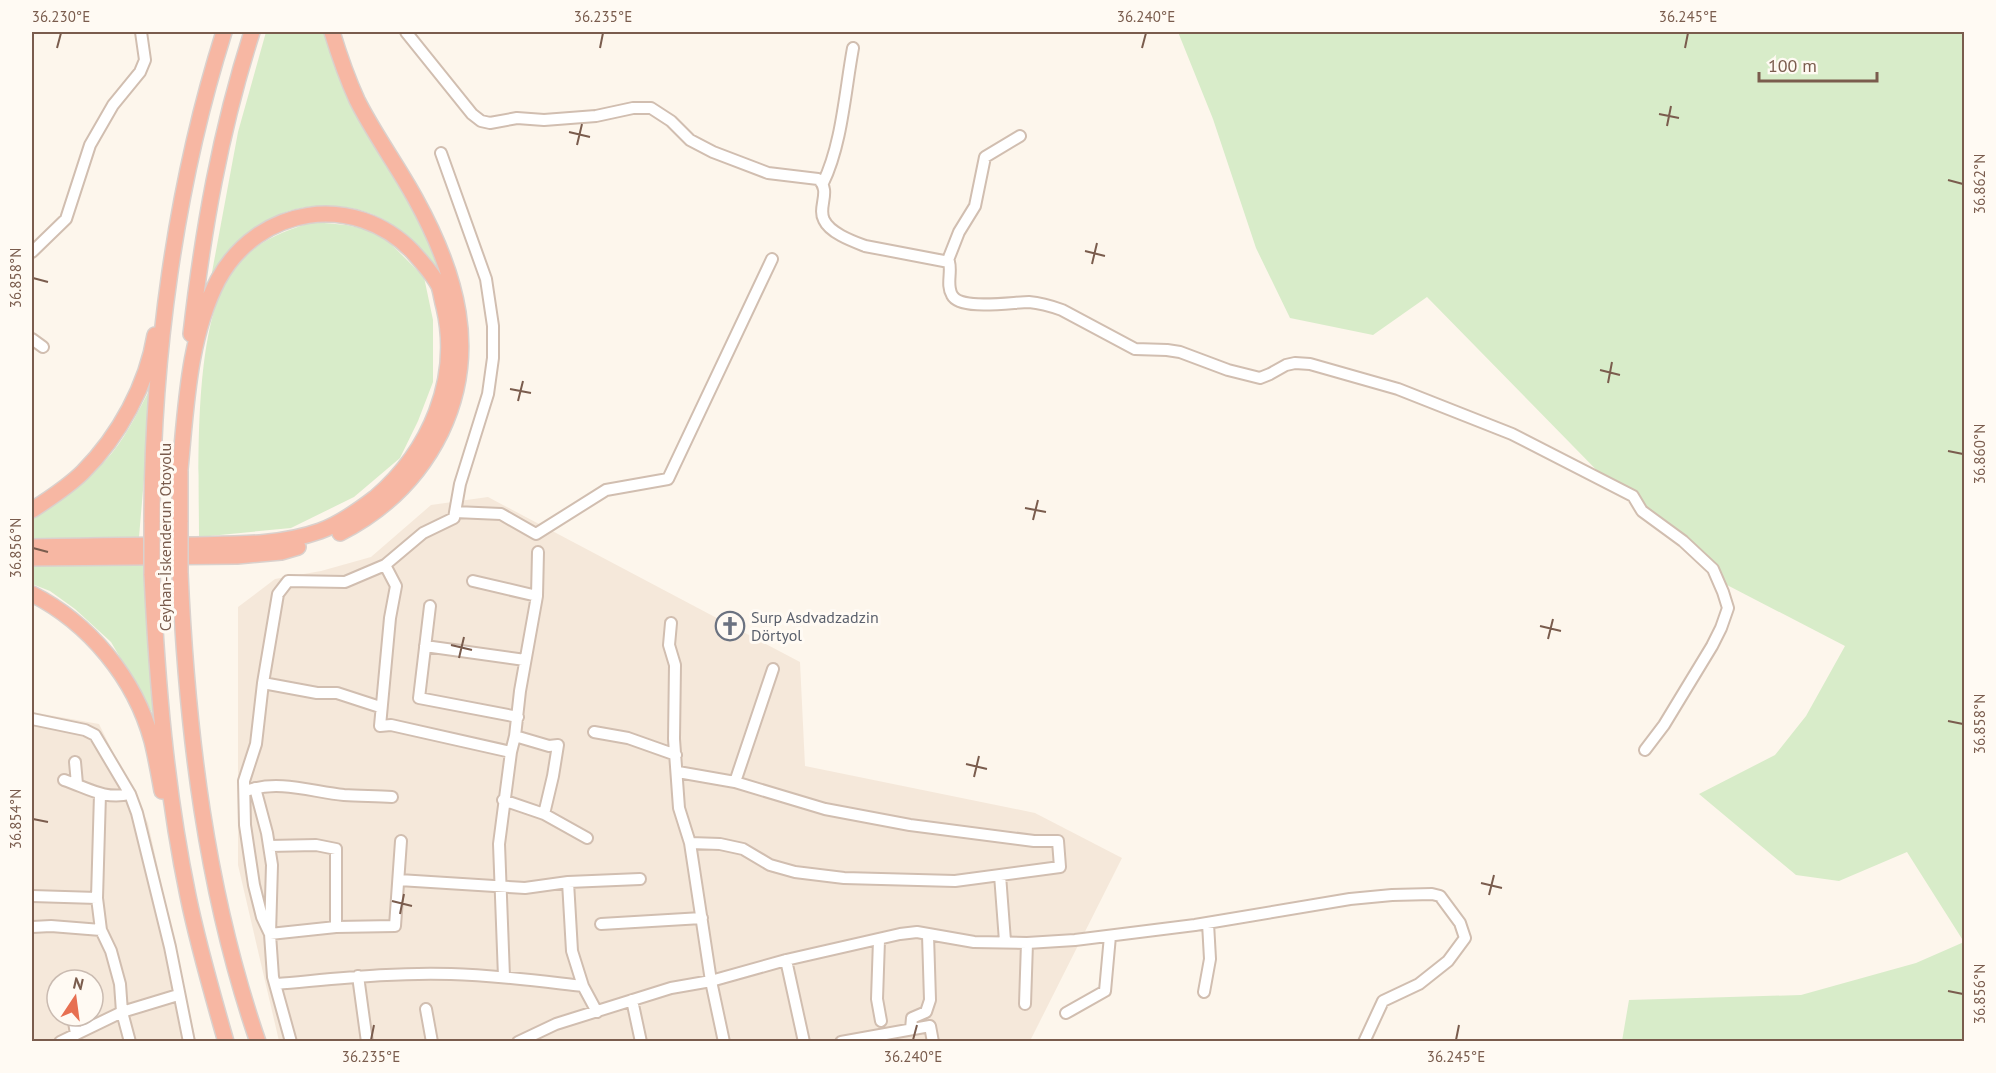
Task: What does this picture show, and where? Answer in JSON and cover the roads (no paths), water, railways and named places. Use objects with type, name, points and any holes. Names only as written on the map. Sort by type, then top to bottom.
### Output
[{"type":"highway","name":"Ceyhan-İskenderun Otoyolu","points":[[224,32],[193,143],[173,250],[161,357],[152,478],[152,574],[156,663],[171,790],[188,896],[226,1041]]},
{"type":"highway","name":"Ceyhan-İskenderun Otoyolu","points":[[252,32],[219,149],[200,255],[188,360],[179,479],[184,661],[198,787],[215,890],[239,987],[258,1041]]},
{"type":"highway","points":[[32,558],[237,556],[281,552],[325,540],[363,521],[393,499],[416,473],[434,446],[449,415],[457,387],[461,353],[460,320],[451,276],[436,237],[415,197],[358,101],[332,32]]},
{"type":"highway","points":[[32,510],[83,472],[110,441],[141,384],[154,343],[170,250],[193,143]]},
{"type":"highway","points":[[32,547],[237,544],[281,541],[321,531],[358,512],[407,466],[423,441],[437,412],[445,386],[450,354],[448,323],[439,285],[403,242],[382,228],[357,218],[330,214],[303,215],[280,222],[256,235],[234,255],[218,280],[204,315],[193,358],[179,479]]},
{"type":"highway","points":[[32,594],[75,622],[104,650],[124,677],[139,706],[151,739],[184,898],[212,994]]},
{"type":"street","points":[[32,252],[66,219],[90,145],[113,105],[140,72],[145,60],[141,32]]},
{"type":"street","points":[[406,32],[472,114],[481,121],[490,123],[517,118],[544,120],[577,118],[633,108],[651,108],[671,121],[690,140],[713,152],[768,173],[818,179],[825,188],[822,218],[826,225],[838,233],[865,246],[950,262]]},
{"type":"street","points":[[823,183],[830,168],[853,48]]},
{"type":"street","points":[[1020,136],[985,157],[975,206],[959,232],[948,260],[952,296],[962,303],[1031,302],[1049,305],[1136,349],[1180,352],[1260,378],[1280,367],[1295,363],[1310,364],[1398,389],[1499,428],[1596,475],[1633,496],[1642,511],[1683,541],[1713,569],[1724,592],[1728,608],[1721,628],[1664,725],[1645,750]]},
{"type":"street","points":[[270,934],[262,917],[254,885],[245,825],[244,781],[256,744],[263,683],[278,594],[288,581],[345,582],[385,565],[423,533],[454,518],[460,484],[488,394],[493,358],[493,326],[486,279],[441,153]]},
{"type":"street","points":[[455,512],[501,514],[536,534],[606,490],[668,479],[772,259]]},
{"type":"street","points":[[504,977],[499,844],[503,801],[537,596],[538,552]]},
{"type":"street","points":[[385,565],[396,586],[390,618],[380,726],[391,725],[511,752]]},
{"type":"street","points":[[472,582],[537,596]]},
{"type":"street","points":[[430,606],[419,698],[518,717]]},
{"type":"street","points":[[671,623],[669,645],[675,666],[674,738],[679,808],[690,843],[711,981],[724,1041]]},
{"type":"street","points":[[424,646],[525,660]]},
{"type":"street","points":[[735,782],[773,669]]},
{"type":"street","points":[[263,683],[317,693],[338,693],[380,707]]},
{"type":"street","points":[[32,719],[85,730],[95,735],[130,794],[137,813],[170,947],[189,1041]]},
{"type":"street","points":[[594,732],[628,738],[676,755]]},
{"type":"street","points":[[515,736],[549,746],[558,745],[554,776],[544,814]]},
{"type":"street","points":[[75,762],[77,784]]},
{"type":"street","points":[[678,772],[735,782],[825,809],[910,825],[1034,841],[1058,841],[1060,867],[955,881],[844,878],[795,872],[770,865],[743,849],[720,844],[690,843]]},
{"type":"street","points":[[64,780],[90,788],[100,794],[116,797],[130,794]]},
{"type":"street","points":[[244,792],[255,788],[280,786],[345,795],[392,797]]},
{"type":"street","points":[[255,788],[272,865],[270,934],[273,977],[277,984],[291,1041]]},
{"type":"street","points":[[100,794],[97,898],[101,930],[111,951],[120,984],[122,1012],[130,1041]]},
{"type":"street","points":[[503,801],[544,814],[587,838]]},
{"type":"street","points":[[270,934],[336,927],[395,926],[401,841]]},
{"type":"street","points":[[269,846],[316,845],[336,849],[336,927]]},
{"type":"street","points":[[1000,875],[1005,941]]},
{"type":"street","points":[[399,880],[525,888],[568,882],[640,879]]},
{"type":"street","points":[[568,882],[572,951],[583,986],[597,1012]]},
{"type":"street","points":[[518,1041],[556,1024],[671,988],[711,981],[786,960],[916,932],[974,942],[1027,943],[1110,936],[1208,923],[1350,899],[1392,895],[1440,896],[1460,923],[1465,938],[1448,961],[1419,984],[1383,1001],[1364,1041]]},
{"type":"street","points":[[32,896],[97,898]]},
{"type":"street","points":[[601,924],[702,918]]},
{"type":"street","points":[[1204,992],[1210,959],[1208,923]]},
{"type":"street","points":[[32,927],[51,926],[101,930]]},
{"type":"street","points":[[911,1029],[912,1018],[926,1012],[930,1000],[928,934]]},
{"type":"street","points":[[1066,1013],[1105,990],[1110,936]]},
{"type":"street","points":[[879,940],[877,999],[881,1021]]},
{"type":"street","points":[[1024,1004],[1027,943]]},
{"type":"street","points":[[786,960],[804,1041]]},
{"type":"street","points":[[277,984],[358,976],[450,974],[504,977],[583,986]]},
{"type":"street","points":[[358,976],[367,1041]]},
{"type":"street","points":[[60,1041],[122,1012],[178,995]]},
{"type":"street","points":[[632,1000],[641,1041]]},
{"type":"street","points":[[426,1009],[432,1041]]},
{"type":"street","points":[[842,1041],[885,1038],[895,1031],[930,1026],[933,1041]]},
{"type":"street","points":[[75,1028],[76,1034]]},
{"type":"place","name":"Surp Asdvadzadzin Dörtyol","points":[[730,626]]}]
